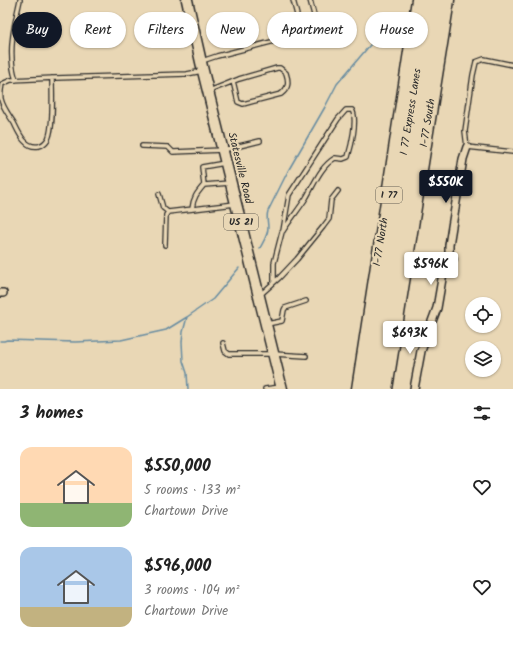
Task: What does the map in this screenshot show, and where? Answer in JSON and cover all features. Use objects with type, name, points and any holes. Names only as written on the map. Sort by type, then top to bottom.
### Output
[{"type":"highway","name":"I-77 North","points":[[358,389],[418,0]]},
{"type":"highway","name":"I 77 Express Lanes","points":[[367,389],[428,0]]},
{"type":"highway","name":"I 77 Express Lanes","points":[[376,389],[439,0]]},
{"type":"highway","name":"I-77 South","points":[[386,389],[448,0]]},
{"type":"highway","points":[[403,279],[405,205]]},
{"type":"main road","name":"Statesville Road","points":[[187,0],[208,92],[282,388]]},
{"type":"street","points":[[414,389],[421,351],[437,308],[443,273],[446,266],[453,259],[449,252],[449,245],[463,159],[467,147]]},
{"type":"lane","points":[[16,80],[12,64],[12,51],[14,30],[20,0]]},
{"type":"lane","points":[[293,0],[296,12]]},
{"type":"lane","points":[[310,0],[313,12]]},
{"type":"lane","points":[[52,78],[51,130],[46,142],[38,146],[28,144],[21,137],[1,100],[2,84],[16,80],[52,78],[187,74],[217,56],[267,43]]},
{"type":"lane","points":[[513,65],[484,59],[476,62],[465,131],[467,147],[513,152]]},
{"type":"lane","points":[[208,92],[233,81],[280,68],[286,73],[288,86],[281,94],[243,104],[238,102],[233,81]]},
{"type":"lane","points":[[274,282],[274,263],[283,231],[289,195],[316,151],[346,110],[352,110],[354,113],[351,146],[348,157],[343,159],[335,158],[327,162],[305,199],[283,231]]},
{"type":"lane","points":[[142,146],[168,147],[173,152],[223,150],[260,141]]},
{"type":"lane","points":[[204,186],[202,167],[226,162]]},
{"type":"lane","points":[[192,209],[192,201],[196,194],[204,186],[231,182]]},
{"type":"lane","points":[[259,296],[297,259],[329,220],[331,200],[338,192]]},
{"type":"lane","points":[[159,194],[163,208],[168,212],[236,204]]},
{"type":"lane","points":[[166,245],[166,215],[168,212]]},
{"type":"lane","points":[[266,325],[282,321],[285,308],[306,300]]},
{"type":"lane","points":[[223,343],[225,351],[228,354],[306,356]]},
{"type":"lane","points":[[264,389],[282,388]]},
{"type":"waterway","points":[[260,248],[268,231],[268,211],[288,171],[337,84],[367,48]]},
{"type":"waterway","points":[[0,341],[75,342],[121,340],[166,330],[213,299],[239,268]]},
{"type":"waterway","points":[[187,317],[182,342],[183,361],[187,373],[188,389]]}]
